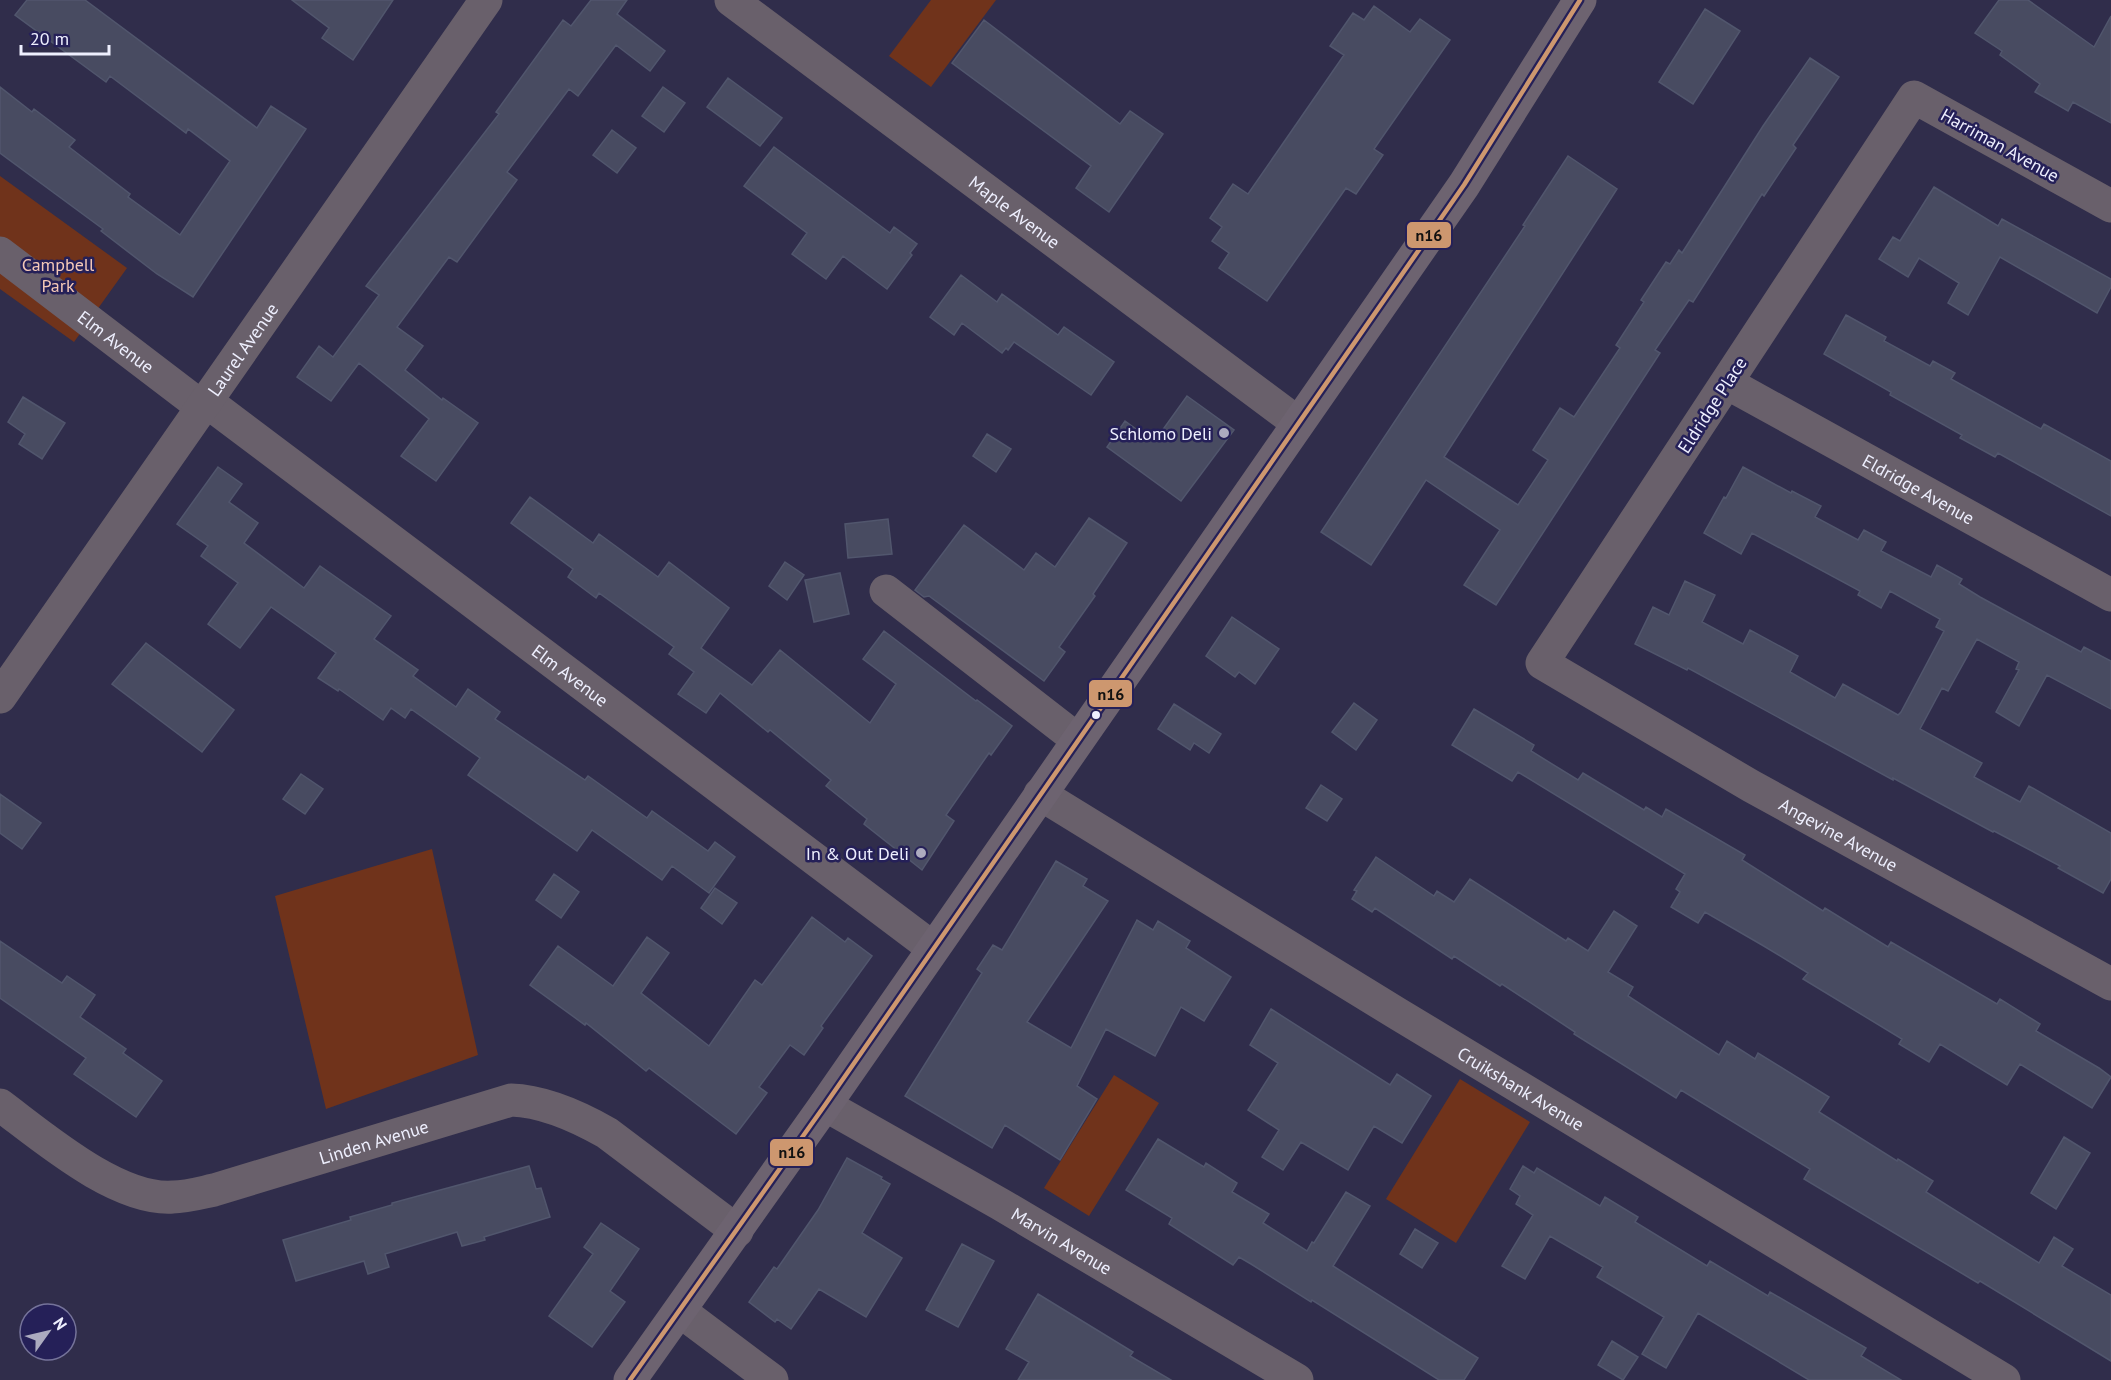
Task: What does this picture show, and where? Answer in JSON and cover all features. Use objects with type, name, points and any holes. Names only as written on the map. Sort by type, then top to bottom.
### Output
[{"type":"main road","points":[[630,1380],[825,1105],[1464,185],[1580,0]]},
{"type":"street","name":"Laurel Avenue","points":[[0,697],[486,0]]},
{"type":"street","name":"Maple Avenue","points":[[731,0],[1298,423]]},
{"type":"street","name":"Harriman Avenue","points":[[1899,121],[1914,97],[2111,206]]},
{"type":"street","name":"Eldridge Place","points":[[1570,680],[1542,663],[1899,121]]},
{"type":"street","name":"Elm Avenue","points":[[0,253],[933,948]]},
{"type":"street","name":"Eldridge Avenue","points":[[1727,383],[2111,595]]},
{"type":"street","points":[[886,591],[1078,740]]},
{"type":"street","name":"Angevine Avenue","points":[[1570,680],[1751,786],[2111,984]]},
{"type":"street","name":"Cruikshank Avenue","points":[[1040,794],[1409,1021],[2004,1380]]},
{"type":"street","name":"Linden Avenue","points":[[0,1106],[84,1168],[141,1194],[171,1198],[214,1190],[511,1100],[530,1100],[607,1133],[737,1231]]},
{"type":"street","name":"Marvin Avenue","points":[[825,1105],[1000,1204],[1297,1380]]},
{"type":"street","points":[[680,1311],[772,1380]]},
{"type":"green space","points":[[931,0],[996,0],[931,87],[889,56]]},
{"type":"green space","name":"Campbell Park","points":[[0,176],[127,268],[74,342],[0,289]]},
{"type":"green space","points":[[432,849],[478,1055],[326,1109],[275,896]]},
{"type":"green space","points":[[1114,1075],[1159,1103],[1089,1216],[1044,1188]]},
{"type":"green space","points":[[1460,1079],[1530,1122],[1456,1243],[1386,1199]]},
{"type":"building","points":[[27,0],[85,0],[257,128],[271,106],[306,129],[193,297],[157,274],[101,231],[103,229],[0,153],[0,87],[32,112],[34,109],[75,140],[69,147],[130,194],[128,197],[180,235],[230,161],[188,129],[186,133],[110,76],[106,82],[15,15]]},
{"type":"building","points":[[292,0],[393,0],[353,60],[322,38],[329,28]]},
{"type":"building","points":[[591,0],[627,0],[617,14],[665,51],[650,71],[616,45],[578,96],[569,89],[507,172],[517,180],[457,262],[449,257],[397,327],[423,346],[405,370],[442,400],[443,398],[478,423],[436,481],[401,456],[429,419],[359,363],[331,401],[297,377],[319,346],[333,357],[379,295],[366,286],[499,114],[496,112],[563,20],[571,26]]},
{"type":"building","points":[[1999,0],[2028,0],[2094,47],[2111,16],[2111,123],[2073,102],[2068,111],[2035,92],[2040,84],[2000,55],[2002,51],[1975,33]]},
{"type":"building","points":[[1374,6],[1410,32],[1420,19],[1450,40],[1374,149],[1383,155],[1356,194],[1346,188],[1267,301],[1219,268],[1229,253],[1212,241],[1222,227],[1210,218],[1233,184],[1248,194],[1344,55],[1330,46],[1353,13],[1364,20]]},
{"type":"building","points":[[1705,9],[1740,31],[1693,104],[1659,82]]},
{"type":"building","points":[[984,20],[1120,124],[1130,111],[1163,134],[1109,212],[1076,188],[1091,166],[952,63]]},
{"type":"building","points":[[1810,58],[1839,77],[1793,145],[1796,148],[1764,196],[1762,194],[1693,302],[1689,300],[1655,350],[1660,353],[1496,605],[1464,585],[1500,530],[1426,480],[1371,565],[1321,532],[1525,226],[1523,225],[1568,156],[1617,189],[1444,457],[1518,505],[1548,460],[1533,450],[1560,408],[1574,417],[1620,348],[1616,345],[1644,302],[1641,300],[1666,262],[1670,264],[1679,250],[1682,253],[1763,126]]},
{"type":"building","points":[[728,78],[782,118],[760,146],[707,107]]},
{"type":"building","points":[[663,87],[685,103],[664,132],[642,116]]},
{"type":"building","points":[[612,130],[636,148],[617,173],[593,155]]},
{"type":"building","points":[[774,147],[890,233],[894,227],[917,244],[910,253],[912,255],[887,289],[843,256],[826,279],[792,254],[807,233],[744,186]]},
{"type":"building","points":[[1934,187],[1998,226],[2002,219],[2111,279],[2111,287],[2097,313],[2000,257],[1968,315],[1948,303],[1959,283],[1919,258],[1908,277],[1879,259],[1893,237],[1900,241]]},
{"type":"building","points":[[961,275],[997,302],[1002,294],[1058,335],[1064,327],[1114,362],[1091,395],[1014,342],[1008,350],[1006,348],[1002,353],[962,323],[954,335],[930,317]]},
{"type":"building","points":[[1846,315],[1886,337],[1884,341],[1930,366],[1933,361],[1955,373],[1951,379],[2041,429],[2044,424],[2111,461],[2111,516],[1998,453],[1995,457],[1960,438],[1962,435],[1890,395],[1891,392],[1824,354]]},
{"type":"building","points":[[1187,396],[1234,430],[1181,501],[1107,447],[1125,421],[1154,442]]},
{"type":"building","points":[[23,397],[65,423],[42,459],[19,444],[25,434],[8,422]]},
{"type":"building","points":[[987,434],[1011,449],[996,472],[973,456]]},
{"type":"building","points":[[218,467],[242,484],[229,502],[258,523],[244,543],[304,588],[320,566],[391,616],[374,639],[418,670],[413,676],[456,707],[468,689],[500,712],[495,719],[585,780],[588,776],[647,818],[652,811],[708,851],[715,842],[735,857],[709,893],[672,866],[662,880],[592,830],[577,851],[468,775],[480,758],[411,709],[405,718],[391,708],[383,720],[339,689],[338,691],[318,678],[336,653],[271,607],[240,648],[208,624],[238,583],[201,556],[208,546],[177,524]]},
{"type":"building","points":[[1743,467],[1821,506],[1815,517],[1858,540],[1864,530],[1886,542],[1881,551],[1931,577],[1937,565],[1962,579],[1959,584],[1980,597],[2081,652],[2084,647],[2111,661],[2111,709],[2047,675],[2019,726],[1996,712],[2019,670],[2016,669],[2019,662],[1977,639],[1948,691],[1942,688],[1920,729],[1982,763],[1974,777],[2020,802],[2029,786],[2111,833],[2111,879],[2103,893],[2058,868],[2060,866],[1893,778],[1893,780],[1688,668],[1687,670],[1635,644],[1653,607],[1669,615],[1685,581],[1715,595],[1702,622],[1743,644],[1750,630],[1798,656],[1790,672],[1835,698],[1843,684],[1898,715],[1901,712],[1944,631],[1936,627],[1940,619],[1890,591],[1881,608],[1858,595],[1860,591],[1752,533],[1741,554],[1704,533]]},
{"type":"building","points":[[530,497],[593,543],[599,534],[658,577],[669,562],[729,608],[701,648],[752,685],[780,650],[870,723],[896,684],[863,659],[884,631],[1012,726],[991,755],[989,753],[946,815],[954,821],[922,870],[864,824],[867,819],[826,786],[831,780],[720,693],[706,713],[678,694],[694,672],[669,654],[674,647],[599,593],[596,598],[568,577],[573,569],[511,523]]},
{"type":"building","points":[[1089,518],[1127,543],[1093,594],[1095,596],[1059,647],[1065,652],[1044,681],[929,596],[924,597],[915,590],[964,525],[1024,570],[1036,553],[1055,567]]},
{"type":"building","points":[[888,519],[892,554],[848,558],[845,524]]},
{"type":"building","points":[[785,562],[804,575],[787,600],[769,586]]},
{"type":"building","points":[[840,573],[849,614],[814,622],[805,580]]},
{"type":"building","points":[[1232,617],[1279,649],[1255,684],[1239,672],[1235,677],[1206,656]]},
{"type":"building","points":[[146,643],[234,710],[202,752],[112,684]]},
{"type":"building","points":[[1354,703],[1377,720],[1356,750],[1332,732]]},
{"type":"building","points":[[1174,704],[1221,734],[1209,753],[1194,743],[1190,750],[1158,729]]},
{"type":"building","points":[[1474,709],[1534,745],[1531,751],[1578,780],[1583,773],[1644,810],[1646,807],[1662,817],[1666,809],[1745,855],[1742,860],[1823,911],[1825,908],[1888,947],[1891,942],[1997,1004],[2000,999],[2040,1024],[2036,1031],[2111,1077],[2092,1108],[2020,1064],[2007,1085],[1940,1044],[1929,1062],[1899,1044],[1902,1039],[1803,979],[1808,973],[1762,945],[1705,912],[1698,923],[1671,907],[1680,892],[1676,889],[1685,874],[1518,772],[1512,781],[1452,745]]},
{"type":"building","points":[[301,774],[323,789],[305,814],[283,799]]},
{"type":"building","points":[[1321,785],[1342,799],[1327,821],[1306,808]]},
{"type":"building","points":[[0,794],[41,823],[22,849],[0,833]]},
{"type":"building","points":[[1376,857],[1434,896],[1437,891],[1454,902],[1470,879],[1566,941],[1568,938],[1588,951],[1614,911],[1637,926],[1608,972],[1633,987],[1628,996],[1719,1055],[1727,1041],[1755,1059],[1758,1053],[1829,1097],[1819,1112],[1933,1181],[1926,1192],[2039,1263],[2054,1237],[2073,1249],[2062,1266],[2111,1295],[2111,1361],[1980,1281],[1978,1283],[1804,1179],[1810,1169],[1681,1090],[1676,1098],[1574,1034],[1575,1032],[1502,984],[1500,986],[1454,956],[1452,959],[1375,908],[1372,912],[1352,899],[1357,891],[1354,890]]},
{"type":"building","points":[[1056,861],[1087,879],[1083,886],[1108,901],[1027,1022],[1071,1048],[1137,920],[1153,930],[1158,921],[1190,941],[1186,948],[1231,977],[1204,1021],[1181,1007],[1155,1056],[1106,1029],[1077,1086],[1097,1099],[1060,1160],[1005,1125],[992,1148],[905,1096],[982,973],[977,969],[993,945],[1002,950]]},
{"type":"building","points":[[554,874],[579,892],[561,918],[536,900]]},
{"type":"building","points":[[715,888],[737,903],[722,924],[701,908]]},
{"type":"building","points":[[812,917],[845,942],[848,938],[872,956],[821,1026],[823,1028],[804,1055],[790,1045],[759,1087],[767,1093],[736,1134],[649,1068],[646,1071],[586,1023],[585,1025],[530,985],[558,946],[613,986],[647,937],[669,953],[641,993],[709,1046],[755,980],[762,985]]},
{"type":"building","points":[[0,941],[62,983],[67,976],[95,995],[80,1017],[126,1049],[123,1053],[162,1081],[136,1117],[74,1074],[86,1058],[0,998]]},
{"type":"building","points":[[1271,1009],[1390,1085],[1397,1074],[1431,1096],[1402,1143],[1374,1126],[1348,1170],[1301,1142],[1283,1170],[1262,1157],[1279,1130],[1248,1110],[1278,1063],[1250,1045]]},
{"type":"building","points":[[2064,1137],[2090,1153],[2056,1209],[2031,1193]]},
{"type":"building","points":[[1158,1139],[1204,1167],[1206,1163],[1237,1183],[1232,1192],[1269,1214],[1263,1223],[1307,1251],[1346,1192],[1370,1206],[1333,1266],[1478,1358],[1464,1380],[1439,1380],[1239,1257],[1233,1265],[1169,1224],[1172,1218],[1126,1190]]},
{"type":"building","points":[[847,1158],[882,1177],[881,1179],[890,1184],[862,1233],[902,1258],[866,1317],[819,1289],[791,1329],[777,1319],[775,1322],[749,1302],[774,1267],[777,1269],[818,1210]]},
{"type":"building","points":[[529,1166],[536,1189],[541,1188],[550,1217],[462,1246],[457,1232],[385,1254],[389,1267],[368,1274],[364,1261],[296,1281],[283,1240],[351,1220],[350,1217],[392,1205],[392,1203]]},
{"type":"building","points":[[1523,1166],[1534,1173],[1537,1168],[1600,1206],[1605,1197],[1638,1217],[1635,1222],[1707,1266],[1710,1261],[1768,1296],[1770,1292],[1866,1348],[1861,1356],[1901,1380],[1809,1380],[1698,1313],[1666,1368],[1642,1354],[1664,1317],[1597,1277],[1603,1267],[1550,1236],[1525,1279],[1502,1266],[1533,1215],[1516,1204],[1520,1196],[1510,1189]]},
{"type":"building","points":[[601,1223],[639,1249],[610,1291],[625,1302],[592,1347],[549,1316],[593,1254],[584,1247]]},
{"type":"building","points":[[1415,1229],[1438,1243],[1422,1268],[1400,1254]]},
{"type":"building","points":[[962,1244],[994,1261],[958,1327],[926,1310]]},
{"type":"building","points":[[1038,1294],[1133,1352],[1130,1356],[1171,1380],[1018,1380],[1029,1362],[1006,1349]]},
{"type":"building","points":[[1612,1341],[1638,1357],[1623,1380],[1598,1365]]},
{"type":"transit line","name":"n16","points":[[630,1380],[825,1105],[1464,185],[1580,0]]},
{"type":"place","name":"Schlomo Deli","points":[[1224,433]]},
{"type":"place","name":"In & Out Deli","points":[[921,853]]}]
